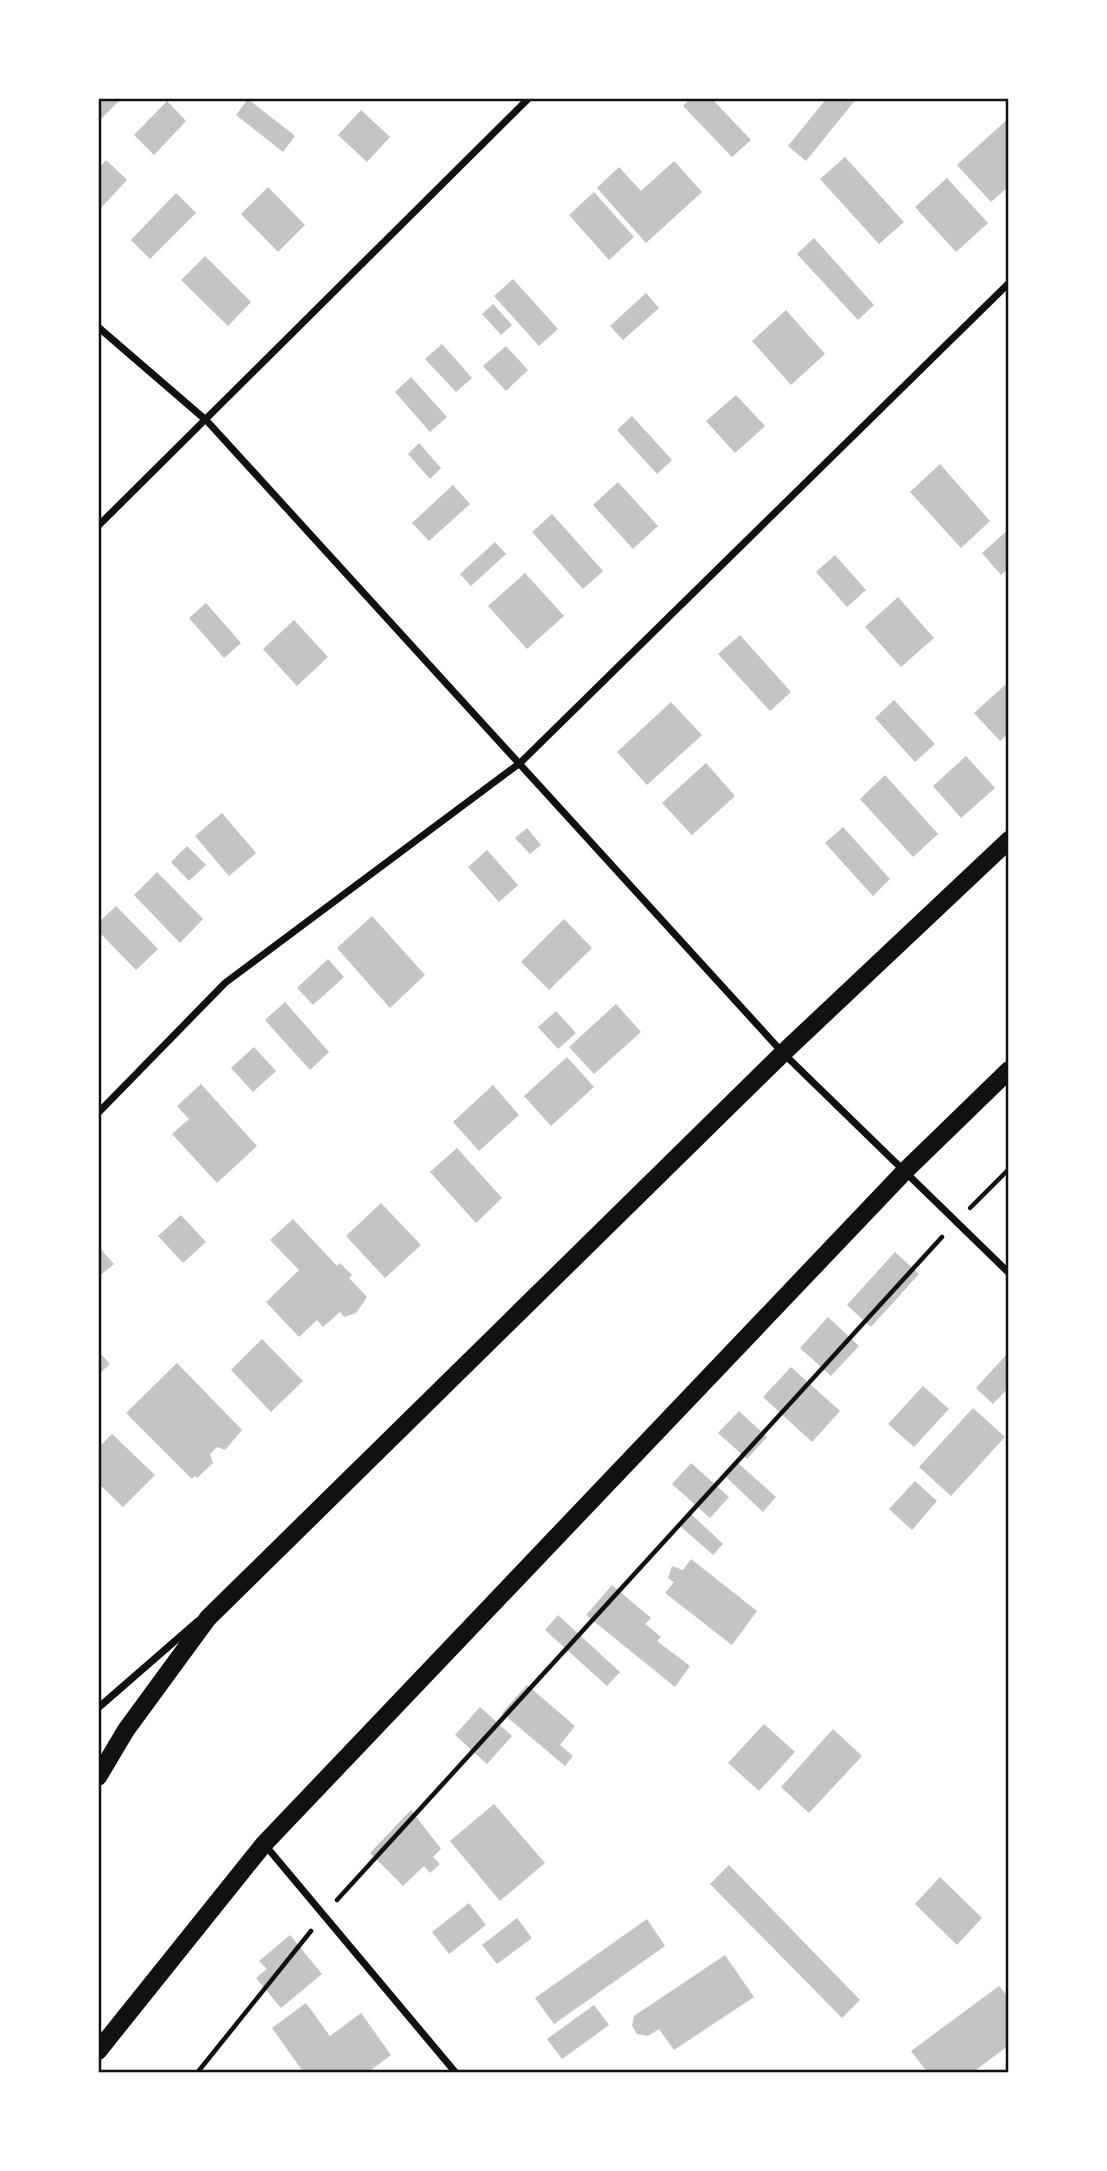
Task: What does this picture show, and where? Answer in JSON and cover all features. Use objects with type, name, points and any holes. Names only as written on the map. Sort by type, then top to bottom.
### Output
[{"type":"main road","points":[[98,1777],[126,1730],[208,1618],[783,1053],[1009,840]]},
{"type":"main road","points":[[98,2051],[264,1844],[906,1170],[1009,1070]]},
{"type":"street","points":[[98,526],[207,421],[529,98]]},
{"type":"street","points":[[98,1113],[225,983],[520,763],[1009,283]]},
{"type":"street","points":[[98,327],[207,421],[783,1053],[1009,1273]]},
{"type":"street","points":[[98,1708],[277,1551]]},
{"type":"street","points":[[264,1844],[456,2073]]},
{"type":"path","points":[[197,2073],[324,1915],[956,1222],[1009,1169]]},
{"type":"building","points":[[98,98],[122,98],[98,122]]},
{"type":"building","points":[[691,98],[711,98],[751,140],[732,157],[683,106]]},
{"type":"building","points":[[827,98],[857,98],[806,161],[788,146]]},
{"type":"building","points":[[248,99],[295,136],[283,152],[236,115]]},
{"type":"building","points":[[167,101],[186,121],[154,155],[134,135]]},
{"type":"building","points":[[361,110],[390,137],[367,162],[338,135]]},
{"type":"building","points":[[1009,118],[1009,186],[991,202],[957,165]]},
{"type":"building","points":[[845,157],[904,222],[879,244],[820,179]]},
{"type":"building","points":[[106,160],[127,180],[98,211],[98,169]]},
{"type":"building","points":[[674,161],[702,192],[646,243],[597,188],[619,167],[641,191]]},
{"type":"building","points":[[947,178],[988,223],[956,252],[915,207]]},
{"type":"building","points":[[268,187],[305,225],[278,252],[241,214]]},
{"type":"building","points":[[594,192],[634,237],[609,260],[569,215]]},
{"type":"building","points":[[176,193],[196,213],[150,259],[131,240]]},
{"type":"building","points":[[814,238],[874,305],[858,320],[797,254]]},
{"type":"building","points":[[205,256],[251,302],[228,326],[181,280]]},
{"type":"building","points":[[513,279],[558,329],[539,346],[494,296]]},
{"type":"building","points":[[646,293],[659,308],[623,340],[610,326]]},
{"type":"building","points":[[493,304],[512,325],[501,335],[482,314]]},
{"type":"building","points":[[786,310],[825,354],[791,385],[752,341]]},
{"type":"building","points":[[442,344],[472,378],[456,392],[425,359]]},
{"type":"building","points":[[506,346],[528,370],[506,391],[483,366]]},
{"type":"building","points":[[411,377],[447,417],[430,432],[395,392]]},
{"type":"building","points":[[736,395],[765,426],[735,453],[706,421]]},
{"type":"building","points":[[632,416],[672,460],[657,474],[617,430]]},
{"type":"building","points":[[419,443],[441,468],[430,479],[408,454]]},
{"type":"building","points":[[940,464],[990,521],[961,548],[910,492]]},
{"type":"building","points":[[618,482],[658,526],[633,549],[593,505]]},
{"type":"building","points":[[453,485],[470,504],[429,541],[412,523]]},
{"type":"building","points":[[552,514],[603,571],[583,589],[532,532]]},
{"type":"building","points":[[1009,529],[1009,568],[1001,575],[982,553]]},
{"type":"building","points":[[495,542],[506,554],[471,586],[460,574]]},
{"type":"building","points":[[835,555],[866,590],[847,607],[816,572]]},
{"type":"building","points":[[525,573],[564,616],[527,649],[488,606]]},
{"type":"building","points":[[898,597],[934,638],[901,667],[865,627]]},
{"type":"building","points":[[206,603],[241,643],[224,658],[189,618]]},
{"type":"building","points":[[294,620],[328,657],[297,686],[263,649]]},
{"type":"building","points":[[740,635],[791,692],[770,711],[718,654]]},
{"type":"building","points":[[1005,685],[1009,689],[1009,733],[1000,741],[974,713]]},
{"type":"building","points":[[894,700],[935,744],[915,762],[875,718]]},
{"type":"building","points":[[671,702],[702,735],[647,785],[617,752]]},
{"type":"building","points":[[966,756],[995,788],[961,818],[933,786]]},
{"type":"building","points":[[706,763],[735,796],[692,835],[662,803]]},
{"type":"building","points":[[885,775],[938,834],[913,857],[860,799]]},
{"type":"building","points":[[222,813],[256,853],[229,876],[195,836]]},
{"type":"building","points":[[843,827],[890,879],[873,896],[825,843]]},
{"type":"building","points":[[527,828],[541,845],[530,854],[515,838]]},
{"type":"building","points":[[187,846],[206,865],[189,881],[171,862]]},
{"type":"building","points":[[487,850],[518,885],[499,902],[468,867]]},
{"type":"building","points":[[157,872],[203,919],[180,943],[134,895]]},
{"type":"building","points":[[116,906],[158,949],[136,970],[98,931],[98,923]]},
{"type":"building","points":[[372,916],[425,975],[390,1008],[337,948]]},
{"type":"building","points":[[564,919],[592,948],[549,990],[521,962]]},
{"type":"building","points":[[328,959],[344,977],[313,1005],[297,988]]},
{"type":"building","points":[[285,1002],[329,1052],[310,1070],[265,1020]]},
{"type":"building","points":[[616,1004],[641,1032],[594,1074],[569,1047]]},
{"type":"building","points":[[556,1011],[576,1033],[558,1049],[538,1027]]},
{"type":"building","points":[[254,1047],[276,1071],[253,1092],[231,1068]]},
{"type":"building","points":[[567,1057],[594,1087],[551,1126],[524,1096]]},
{"type":"building","points":[[201,1084],[257,1146],[217,1183],[172,1134],[189,1119],[177,1106]]},
{"type":"building","points":[[493,1085],[519,1115],[479,1151],[453,1122]]},
{"type":"building","points":[[457,1148],[502,1198],[476,1223],[430,1172]]},
{"type":"building","points":[[381,1203],[421,1245],[385,1278],[346,1236]]},
{"type":"building","points":[[181,1215],[206,1242],[183,1263],[158,1236]]},
{"type":"building","points":[[293,1219],[337,1266],[340,1263],[352,1275],[349,1278],[367,1297],[356,1313],[344,1317],[340,1312],[323,1327],[317,1320],[299,1337],[266,1302],[299,1270],[270,1240]]},
{"type":"building","points":[[98,1246],[114,1264],[98,1277]]},
{"type":"building","points":[[895,1252],[919,1274],[871,1327],[847,1305]]},
{"type":"building","points":[[828,1317],[859,1346],[831,1376],[800,1348]]},
{"type":"building","points":[[262,1339],[303,1381],[271,1412],[231,1370]]},
{"type":"building","points":[[98,1351],[110,1364],[98,1375]]},
{"type":"building","points":[[1007,1354],[1009,1387],[993,1404],[976,1388]]},
{"type":"building","points":[[177,1363],[242,1430],[225,1450],[217,1447],[210,1454],[213,1463],[197,1478],[195,1476],[192,1479],[126,1413]]},
{"type":"building","points":[[791,1367],[840,1411],[812,1442],[763,1397]]},
{"type":"building","points":[[923,1386],[949,1409],[914,1447],[888,1424]]},
{"type":"building","points":[[973,1408],[1005,1437],[951,1496],[919,1467]]},
{"type":"building","points":[[739,1411],[767,1437],[747,1459],[718,1433]]},
{"type":"building","points":[[112,1434],[155,1475],[123,1507],[98,1483],[98,1448]]},
{"type":"building","points":[[691,1463],[729,1497],[710,1518],[672,1484]]},
{"type":"building","points":[[738,1463],[776,1497],[763,1512],[726,1477]]},
{"type":"building","points":[[915,1481],[937,1501],[912,1530],[889,1509]]},
{"type":"building","points":[[690,1513],[723,1544],[713,1555],[679,1525]]},
{"type":"building","points":[[691,1559],[757,1611],[732,1645],[665,1593],[674,1582],[668,1578],[672,1566],[683,1570]]},
{"type":"building","points":[[612,1585],[651,1618],[645,1624],[661,1637],[657,1641],[690,1666],[675,1687],[586,1615]]},
{"type":"building","points":[[558,1615],[620,1672],[607,1686],[545,1630]]},
{"type":"building","points":[[527,1685],[575,1726],[560,1745],[573,1756],[565,1766],[502,1713]]},
{"type":"building","points":[[480,1707],[512,1736],[487,1764],[455,1735]]},
{"type":"building","points":[[764,1724],[795,1752],[759,1791],[728,1763]]},
{"type":"building","points":[[833,1729],[862,1756],[809,1813],[781,1787]]},
{"type":"building","points":[[494,1804],[545,1863],[500,1901],[450,1841]]},
{"type":"building","points":[[411,1810],[441,1849],[433,1857],[440,1864],[430,1873],[424,1866],[403,1886],[370,1853]]},
{"type":"building","points":[[729,1865],[860,2000],[842,2018],[710,1884]]},
{"type":"building","points":[[940,1877],[982,1918],[957,1945],[915,1904]]},
{"type":"building","points":[[469,1903],[486,1925],[449,1954],[432,1932]]},
{"type":"building","points":[[517,1918],[532,1938],[497,1964],[482,1945]]},
{"type":"building","points":[[647,1919],[665,1946],[554,2024],[535,1998]]},
{"type":"building","points":[[290,1935],[322,1974],[281,2008],[256,1978],[267,1969],[259,1961]]},
{"type":"building","points":[[725,1955],[754,1997],[674,2050],[659,2029],[648,2036],[637,2034],[632,2026],[634,2016]]},
{"type":"building","points":[[999,1986],[1009,1998],[1009,2045],[972,2073],[928,2073],[911,2051]]},
{"type":"building","points":[[306,2003],[330,2036],[361,2013],[391,2055],[367,2073],[304,2073],[272,2028]]},
{"type":"building","points":[[594,2005],[609,2025],[562,2059],[547,2039]]}]
